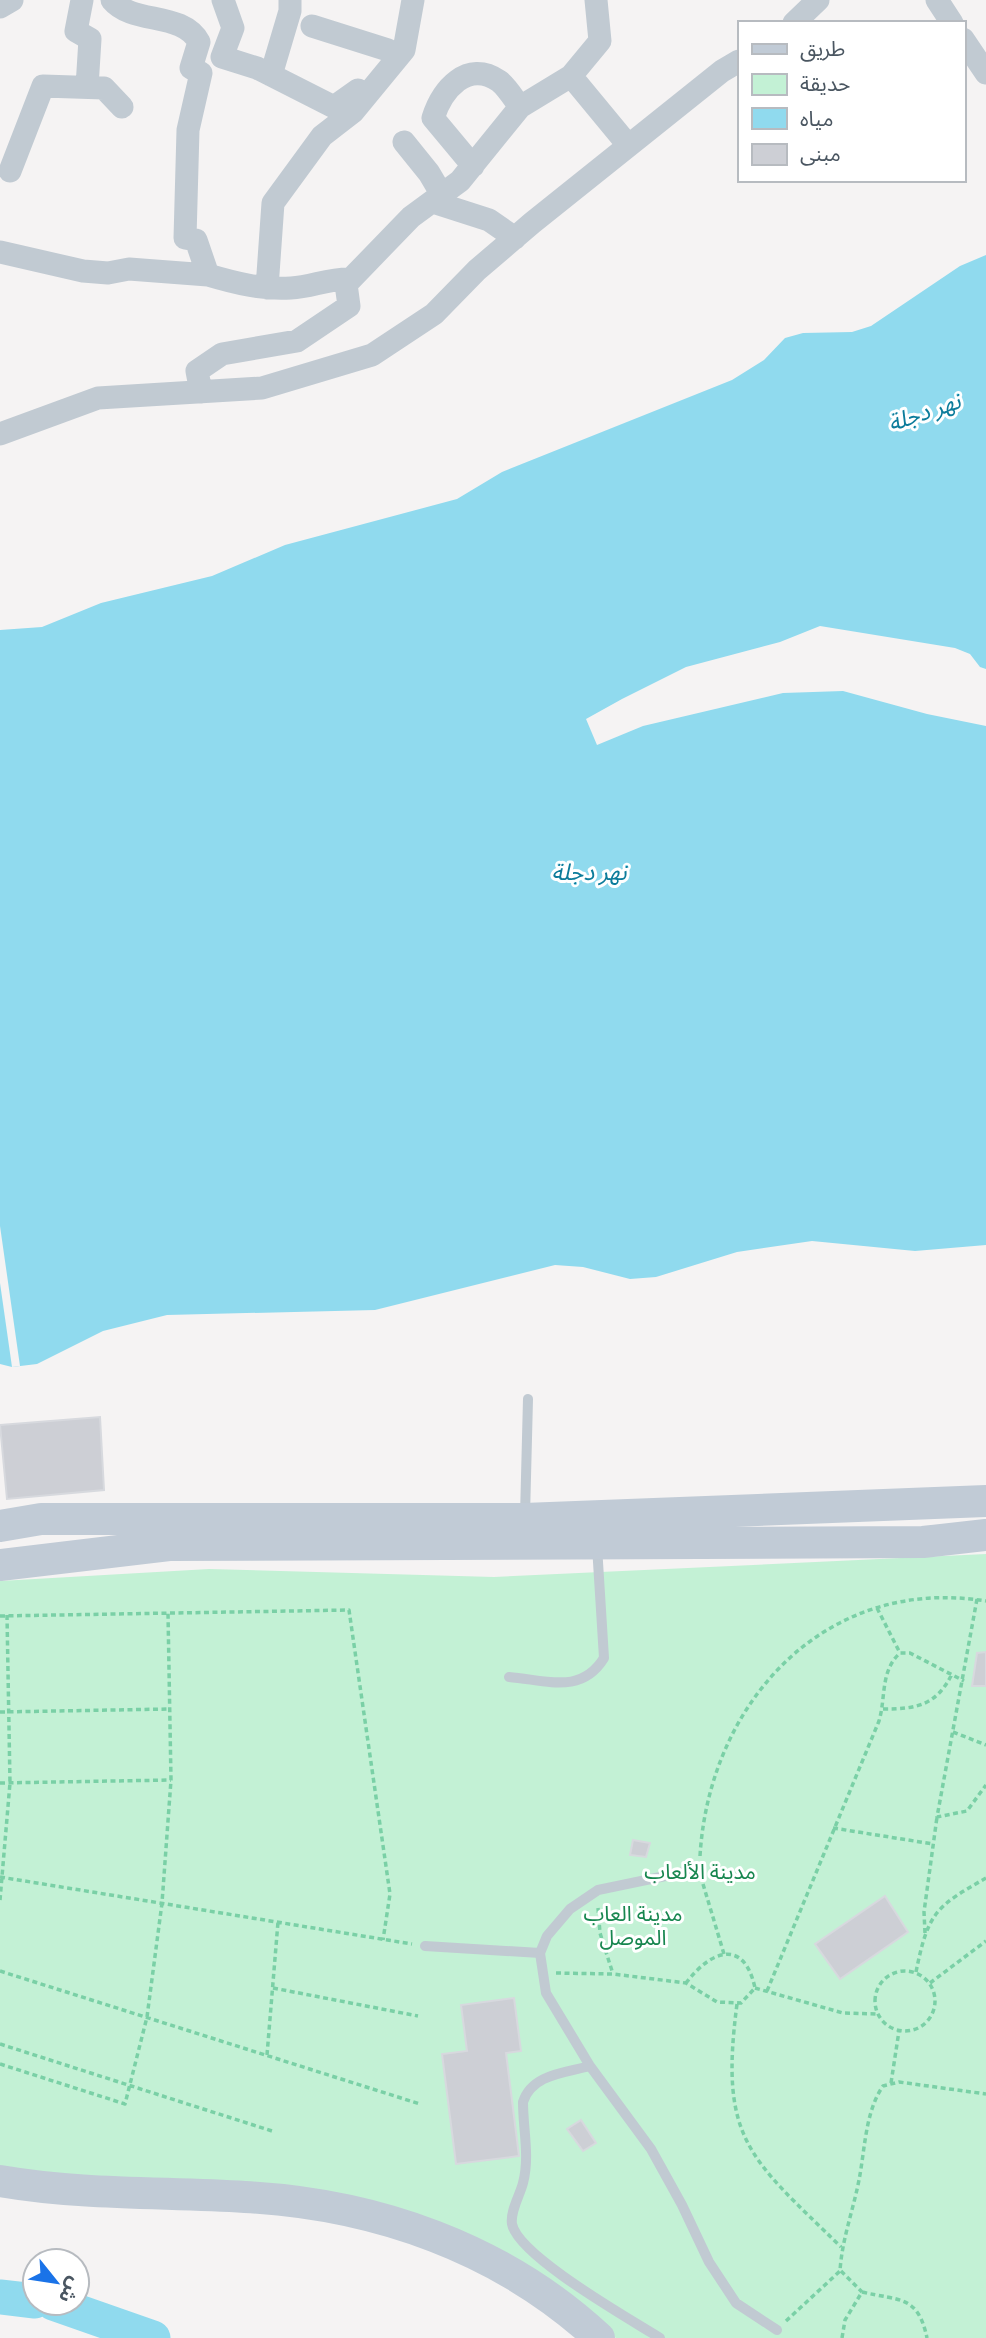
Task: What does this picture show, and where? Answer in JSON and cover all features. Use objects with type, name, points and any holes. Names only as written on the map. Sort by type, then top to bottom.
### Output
[{"type":"main road","points":[[0,1526],[41,1519],[524,1519],[792,1511],[986,1501]]},
{"type":"main road","points":[[792,1511],[794,1543]]},
{"type":"main road","points":[[0,1565],[169,1545],[597,1546],[923,1542],[986,1535]]},
{"type":"main road","points":[[0,2181],[104,2193],[246,2197],[346,2210],[393,2221],[436,2235],[515,2275],[552,2300],[599,2338]]},
{"type":"street","points":[[0,7],[12,0]]},
{"type":"street","points":[[82,0],[76,31],[90,39],[87,87]]},
{"type":"street","points":[[112,0],[133,12],[165,10],[193,32],[198,42],[191,68],[201,73],[188,130],[185,238],[196,240],[208,275]]},
{"type":"street","points":[[223,0],[233,28],[222,57],[271,75],[334,107],[364,86],[388,50],[397,0]]},
{"type":"street","points":[[271,75],[290,11],[290,0]]},
{"type":"street","points":[[267,288],[272,203],[323,136],[353,112],[404,50],[414,0]]},
{"type":"street","points":[[201,392],[197,371],[222,354],[297,341],[331,321],[349,306],[346,284],[411,217],[473,166],[520,107],[571,76],[600,41],[596,0]]},
{"type":"street","points":[[796,21],[818,0]]},
{"type":"street","points":[[937,0],[951,21]]},
{"type":"street","points":[[312,26],[388,50]]},
{"type":"street","points":[[965,42],[986,73]]},
{"type":"street","points":[[0,434],[98,398],[262,388],[372,355],[434,314],[515,237],[722,71],[738,62]]},
{"type":"street","points":[[473,166],[433,117],[439,98],[457,79],[470,74],[485,75],[499,82],[520,107]]},
{"type":"street","points":[[571,76],[628,145]]},
{"type":"street","points":[[10,172],[43,86],[104,89],[122,107]]},
{"type":"street","points":[[404,142],[429,173],[437,198],[489,220],[515,237]]},
{"type":"street","points":[[0,252],[83,271],[107,273],[129,269],[208,275],[267,288],[291,288],[314,285],[323,280],[351,279]]},
{"type":"lane","points":[[524,1519],[528,1399]]},
{"type":"lane","points":[[509,1676],[580,1682],[595,1672],[604,1658],[597,1546]]},
{"type":"lane","points":[[699,1869],[598,1889],[558,1921],[540,1953],[541,1973],[554,2011],[590,2066],[651,2149],[709,2262],[736,2303],[776,2330]]},
{"type":"lane","points":[[425,1946],[540,1953]]},
{"type":"lane","points":[[590,2066],[538,2081],[526,2094],[523,2102],[527,2161],[512,2216],[513,2228],[522,2243],[546,2263],[660,2338]]},
{"type":"path","points":[[724,1954],[699,1869],[705,1810],[715,1774],[731,1735],[754,1695],[777,1668],[804,1645],[832,1625],[876,1607],[949,1597],[986,1601]]},
{"type":"path","points":[[925,1934],[924,1912],[937,1817],[977,1599]]},
{"type":"path","points":[[876,1607],[900,1653]]},
{"type":"path","points":[[0,1616],[349,1610],[390,1894],[383,1940]]},
{"type":"path","points":[[0,2064],[125,2104],[132,2086],[147,2017],[162,1903],[171,1780],[168,1612]]},
{"type":"path","points":[[0,1899],[10,1783],[7,1615]]},
{"type":"path","points":[[900,1653],[910,1653],[964,1681]]},
{"type":"path","points":[[767,1991],[883,1709],[888,1668],[900,1653]]},
{"type":"path","points":[[883,1709],[912,1709],[930,1703],[943,1691],[952,1674]]},
{"type":"path","points":[[0,1712],[170,1709]]},
{"type":"path","points":[[953,1732],[986,1745]]},
{"type":"path","points":[[0,1783],[171,1780]]},
{"type":"path","points":[[937,1817],[967,1811],[986,1785]]},
{"type":"path","points":[[833,1828],[933,1844]]},
{"type":"path","points":[[2,1877],[425,1946]]},
{"type":"path","points":[[915,1972],[933,1914],[947,1900],[986,1878]]},
{"type":"path","points":[[598,1889],[600,1933],[613,1974]]},
{"type":"path","points":[[267,2055],[278,1922]]},
{"type":"path","points":[[930,1983],[986,1941]]},
{"type":"path","points":[[686,1983],[704,1962],[724,1954],[740,1958],[746,1964],[755,1988]]},
{"type":"path","points":[[0,1971],[420,2104]]},
{"type":"path","points":[[898,1971],[915,1972],[930,1983],[935,2000],[930,2017],[917,2029],[899,2031],[890,2028],[878,2014],[875,1997],[882,1981],[898,1971]]},
{"type":"path","points":[[541,1973],[613,1974],[686,1983],[707,1998],[737,2004]]},
{"type":"path","points":[[273,1987],[418,2016]]},
{"type":"path","points":[[755,1988],[843,2013],[878,2014]]},
{"type":"path","points":[[755,1988],[737,2004],[730,2072],[731,2091],[744,2141],[762,2168],[841,2247]]},
{"type":"path","points":[[891,2082],[899,2031]]},
{"type":"path","points":[[0,2044],[272,2131]]},
{"type":"path","points":[[776,2330],[840,2271],[841,2247],[858,2183],[871,2113],[876,2096],[883,2086],[891,2082],[986,2094]]},
{"type":"path","points":[[840,2271],[862,2292],[913,2305],[922,2314],[927,2338]]},
{"type":"path","points":[[842,2338],[845,2320],[862,2292]]},
{"type":"green space","name":"مدينة العاب الموصل","points":[[986,1554],[986,2338],[616,2338],[461,2234],[0,2171],[0,1581],[209,1569],[494,1577]]},
{"type":"water","name":"نهر دجلة","points":[[986,255],[986,1245],[915,1251],[812,1241],[737,1252],[656,1277],[630,1279],[583,1267],[555,1265],[375,1310],[167,1315],[103,1331],[37,1364],[12,1367],[0,1364],[0,630],[42,627],[101,603],[212,576],[285,545],[457,499],[502,472],[732,380],[764,360],[785,338],[803,333],[852,332],[871,326],[960,266]]},
{"type":"pier","points":[[820,626],[955,648],[970,654],[980,667],[986,669],[986,726],[927,714],[843,691],[783,693],[643,726],[597,745],[586,719],[622,699],[686,667],[780,642]]},
{"type":"pier","points":[[0,1226],[20,1366],[12,1367],[0,1283]]},
{"type":"building","points":[[100,1417],[104,1490],[7,1499],[0,1425]]},
{"type":"building","points":[[986,1652],[986,1686],[972,1686],[977,1653]]},
{"type":"building","points":[[633,1840],[650,1843],[646,1857],[630,1855]]},
{"type":"building","points":[[885,1896],[908,1932],[840,1979],[815,1944]]},
{"type":"building","points":[[514,1998],[521,2051],[506,2053],[519,2156],[456,2164],[442,2054],[467,2051],[461,2005]]},
{"type":"building","points":[[581,2120],[596,2143],[583,2151],[567,2129]]},
{"type":"waterway","points":[[0,2297],[21,2299]]},
{"type":"waterway","points":[[91,2316],[153,2338]]},
{"type":"park label","name":"مدينة الألعاب","points":[[700,1872]]}]
